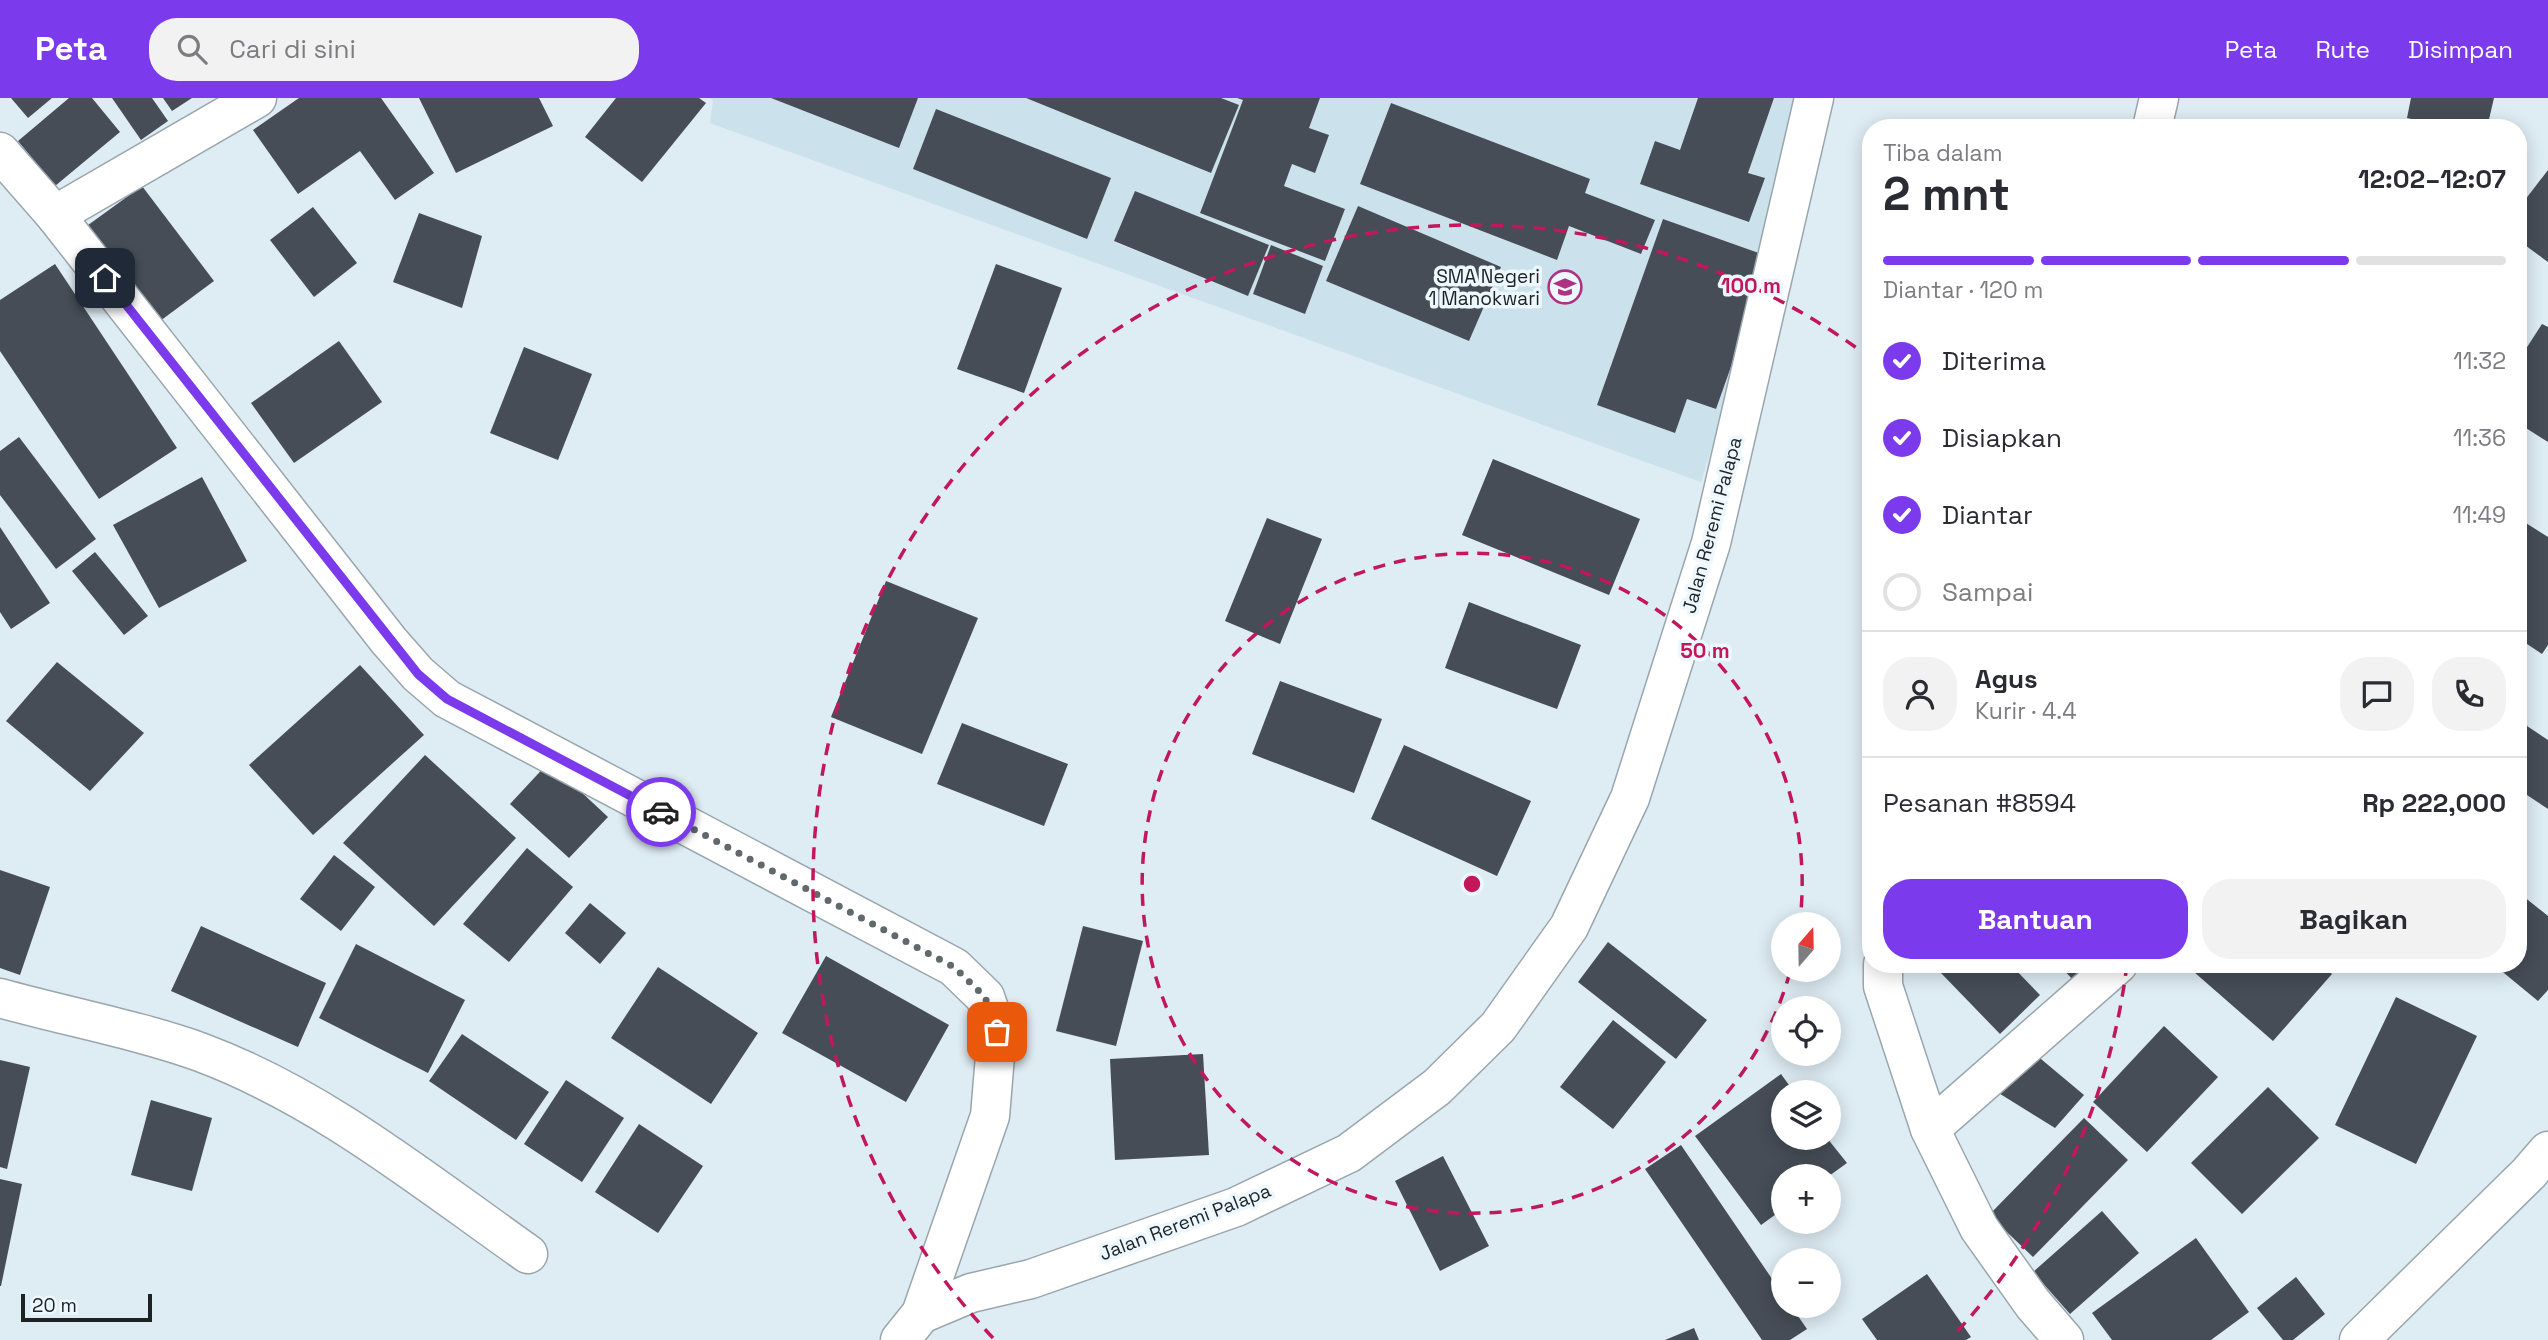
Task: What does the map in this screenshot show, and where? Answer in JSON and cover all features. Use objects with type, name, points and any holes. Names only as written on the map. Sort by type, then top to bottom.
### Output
[{"type":"street","points":[[55,215],[257,98]]},
{"type":"street","name":"Jalan Reremi Palapa","points":[[910,1327],[971,1293],[1031,1279],[1236,1207],[1349,1153],[1437,1087],[1498,1027],[1569,927],[1630,798],[1711,542],[1814,98]]},
{"type":"street","points":[[2154,119],[2159,98]]},
{"type":"street","points":[[0,152],[55,215],[389,640],[418,674],[447,699],[954,967],[985,997],[997,1032],[990,1116],[910,1327]]},
{"type":"street","points":[[1883,973],[1883,986],[1930,1129],[1979,1228],[2033,1304],[2064,1340]]},
{"type":"street","points":[[1930,1129],[2108,973]]},
{"type":"street","points":[[0,998],[199,1052],[323,1110],[528,1254]]},
{"type":"street","points":[[2359,1340],[2529,1173],[2548,1151]]},
{"type":"shaded area","name":"SMA Negeri 1 Manokwari","points":[[710,98],[771,98],[899,148],[918,98],[1026,98],[1210,173],[1238,106],[1221,98],[1236,98],[1243,100],[1200,213],[1325,261],[1345,209],[1284,186],[1292,164],[1315,172],[1329,135],[1309,128],[1320,98],[1698,98],[1680,150],[1655,141],[1641,184],[1749,222],[1764,178],[1748,173],[1774,98],[1803,98],[1773,252],[1701,482],[710,123],[713,101]],"holes":[[[1391,103],[1585,193],[1654,221],[1641,254],[1569,226],[1556,260],[1360,184]],[[936,110],[1111,178],[1087,238],[913,169]],[[1135,191],[1269,245],[1248,296],[1114,242]],[[1358,206],[1500,267],[1469,341],[1326,281]],[[1663,219],[1770,257],[1716,409],[1687,399],[1675,432],[1597,405]],[[1271,245],[1323,266],[1305,314],[1253,294]]]},
{"type":"building","points":[[11,98],[52,98],[28,118]]},
{"type":"building","points":[[69,98],[92,98],[120,132],[55,186],[18,141]]},
{"type":"building","points":[[112,98],[152,98],[168,121],[141,140]]},
{"type":"building","points":[[163,98],[192,98],[172,111]]},
{"type":"building","points":[[299,98],[381,98],[434,173],[395,200],[360,151],[298,194],[253,130]]},
{"type":"building","points":[[419,98],[539,98],[553,126],[456,173]]},
{"type":"building","points":[[616,98],[699,98],[706,103],[642,182],[585,137]]},
{"type":"building","points":[[771,98],[918,98],[899,148]]},
{"type":"building","points":[[1026,98],[1221,98],[1239,105],[1211,173]]},
{"type":"building","points":[[1237,98],[1320,98],[1309,128],[1329,135],[1315,173],[1292,164],[1284,186],[1345,209],[1325,261],[1200,213],[1243,100]]},
{"type":"building","points":[[1698,98],[1774,98],[1748,173],[1765,178],[1749,222],[1640,184],[1655,141],[1680,150]]},
{"type":"building","points":[[2411,98],[2494,98],[2489,119],[2407,118]]},
{"type":"building","points":[[1391,103],[1590,179],[1585,193],[1655,220],[1641,254],[1569,226],[1557,260],[1360,184]]},
{"type":"building","points":[[936,109],[1111,178],[1087,239],[913,169]]},
{"type":"building","points":[[2548,170],[2548,262],[2527,247],[2527,197]]},
{"type":"building","points":[[142,186],[214,281],[156,324],[84,228]]},
{"type":"building","points":[[1135,191],[1269,245],[1248,296],[1114,241]]},
{"type":"building","points":[[1358,206],[1501,267],[1469,341],[1326,281]]},
{"type":"building","points":[[313,207],[357,263],[314,297],[270,240]]},
{"type":"building","points":[[419,213],[482,236],[462,308],[393,282]]},
{"type":"building","points":[[1663,219],[1770,257],[1716,409],[1687,399],[1675,433],[1597,405]]},
{"type":"building","points":[[1271,245],[1323,266],[1305,314],[1253,294]]},
{"type":"building","points":[[55,264],[177,448],[99,499],[0,351],[0,300]]},
{"type":"building","points":[[996,264],[1062,288],[1024,393],[957,369]]},
{"type":"building","points":[[2542,324],[2548,327],[2548,442],[2527,429],[2527,347]]},
{"type":"building","points":[[339,341],[382,402],[294,463],[251,403]]},
{"type":"building","points":[[524,347],[592,374],[558,460],[490,433]]},
{"type":"building","points":[[19,437],[96,539],[56,569],[0,495],[0,451]]},
{"type":"building","points":[[1493,459],[1640,519],[1609,595],[1462,535]]},
{"type":"building","points":[[202,477],[247,561],[159,608],[113,525]]},
{"type":"building","points":[[1267,518],[1322,539],[1280,644],[1225,621]]},
{"type":"building","points":[[2527,524],[2548,537],[2548,645],[2542,654],[2527,644]]},
{"type":"building","points":[[0,527],[50,603],[11,629],[0,612]]},
{"type":"building","points":[[95,552],[148,616],[124,635],[72,571]]},
{"type":"building","points":[[886,581],[978,618],[922,754],[831,717]]},
{"type":"building","points":[[1469,602],[1581,645],[1557,709],[1445,668]]},
{"type":"building","points":[[57,662],[144,733],[90,791],[6,721]]},
{"type":"building","points":[[360,665],[424,735],[313,835],[249,765]]},
{"type":"building","points":[[1280,681],[1382,719],[1354,793],[1252,754]]},
{"type":"building","points":[[962,723],[1068,764],[1044,826],[937,784]]},
{"type":"building","points":[[2527,726],[2548,740],[2548,809],[2527,795]]},
{"type":"building","points":[[1404,745],[1531,801],[1497,876],[1371,819]]},
{"type":"building","points":[[425,755],[516,838],[434,926],[343,843]]},
{"type":"building","points":[[549,762],[608,817],[569,858],[510,804]]},
{"type":"building","points":[[527,848],[573,887],[509,962],[463,924]]},
{"type":"building","points":[[334,855],[375,887],[341,931],[300,899]]},
{"type":"building","points":[[0,870],[50,887],[20,975],[0,968]]},
{"type":"building","points":[[2527,899],[2548,916],[2548,990],[2538,1001],[2504,973],[2527,973]]},
{"type":"building","points":[[590,903],[626,933],[600,964],[565,933]]},
{"type":"building","points":[[201,926],[326,983],[298,1047],[171,991]]},
{"type":"building","points":[[1083,926],[1143,941],[1116,1046],[1056,1031]]},
{"type":"building","points":[[1608,942],[1707,1020],[1676,1059],[1578,982]]},
{"type":"building","points":[[356,944],[465,1000],[428,1073],[319,1018]]},
{"type":"building","points":[[826,956],[949,1025],[906,1102],[782,1033]]},
{"type":"building","points":[[658,967],[758,1033],[711,1104],[611,1038]]},
{"type":"building","points":[[1941,973],[2019,973],[2040,995],[2000,1034]]},
{"type":"building","points":[[2067,973],[2087,973],[2076,983]]},
{"type":"building","points":[[2195,973],[2331,973],[2273,1041]]},
{"type":"building","points":[[2396,997],[2477,1036],[2416,1164],[2335,1125]]},
{"type":"building","points":[[1613,1020],[1666,1062],[1613,1129],[1560,1087]]},
{"type":"building","points":[[2164,1026],[2218,1077],[2147,1152],[2093,1102]]},
{"type":"building","points":[[462,1034],[549,1092],[516,1140],[429,1081]]},
{"type":"building","points":[[1203,1054],[1209,1155],[1115,1160],[1110,1059]]},
{"type":"building","points":[[2035,1054],[2084,1095],[2055,1128],[1997,1092]]},
{"type":"building","points":[[0,1060],[30,1067],[7,1169],[0,1167]]},
{"type":"building","points":[[1781,1074],[1785,1080],[1773,1080]]},
{"type":"building","points":[[566,1080],[624,1118],[582,1182],[524,1144]]},
{"type":"building","points":[[1771,1081],[1771,1150],[1837,1150],[1847,1163],[1841,1167],[1841,1164],[1771,1164],[1771,1218],[1761,1225],[1695,1136]]},
{"type":"building","points":[[2268,1087],[2319,1138],[2242,1214],[2191,1163]]},
{"type":"building","points":[[151,1100],[212,1118],[192,1191],[131,1175]]},
{"type":"building","points":[[2084,1118],[2128,1160],[2033,1257],[1989,1215]]},
{"type":"building","points":[[639,1124],[703,1166],[658,1233],[595,1192]]},
{"type":"building","points":[[1681,1145],[1771,1277],[1771,1318],[1799,1318],[1807,1329],[1790,1340],[1762,1340],[1645,1169]]},
{"type":"building","points":[[1443,1156],[1489,1246],[1440,1271],[1395,1181]]},
{"type":"building","points":[[0,1179],[22,1184],[1,1286],[0,1286]]},
{"type":"building","points":[[2102,1211],[2139,1253],[2070,1314],[2033,1272]]},
{"type":"building","points":[[2196,1238],[2249,1312],[2211,1340],[2112,1340],[2092,1313]]},
{"type":"building","points":[[1927,1274],[1971,1337],[1966,1340],[1877,1340],[1862,1319]]},
{"type":"building","points":[[2296,1277],[2325,1314],[2293,1340],[2283,1340],[2257,1308]]},
{"type":"building","points":[[1694,1328],[1699,1340],[1665,1340]]},
{"type":"way so far","points":[[661,812],[954,967],[985,997],[997,1032]]},
{"type":"place","name":"SMA Negeri 1 Manokwari","points":[[1565,287]]},
{"type":"route","points":[[105,278],[418,674],[447,699],[661,812]]}]
